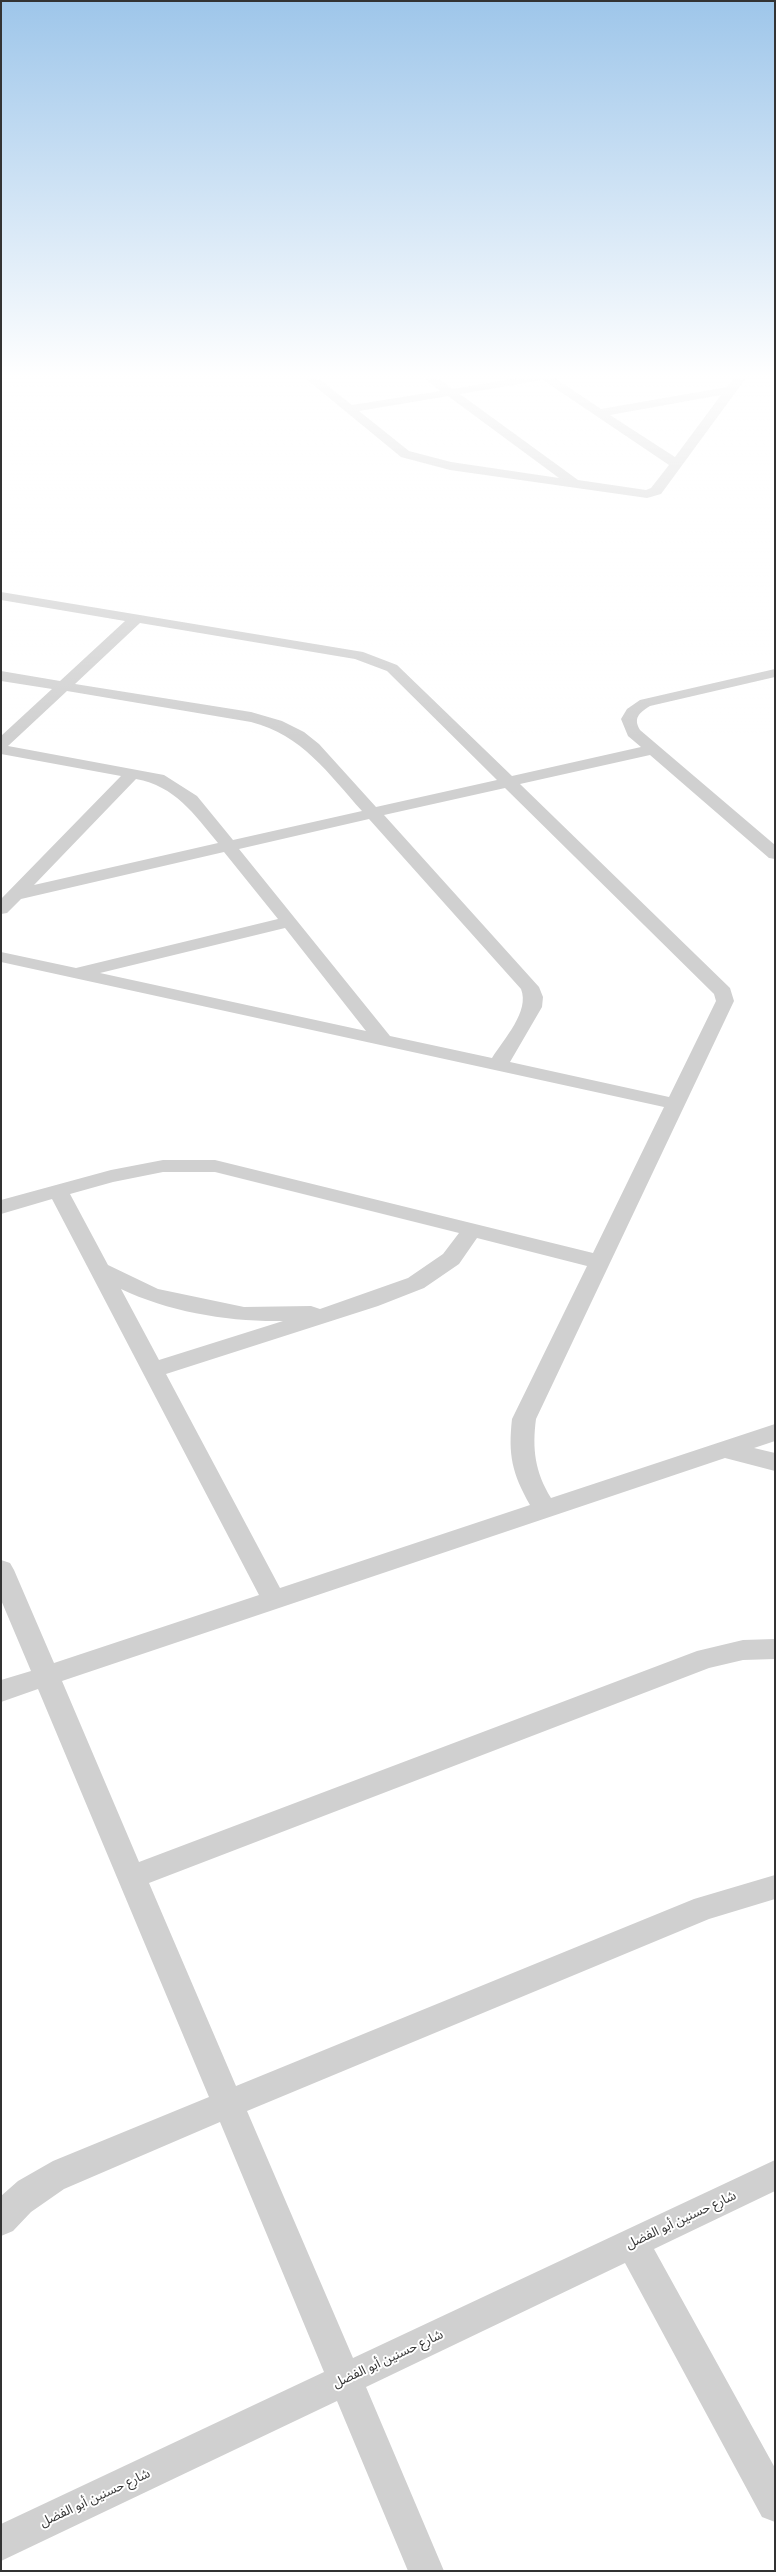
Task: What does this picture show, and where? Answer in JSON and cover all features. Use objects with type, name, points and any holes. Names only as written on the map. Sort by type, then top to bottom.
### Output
[{"type":"street","points":[[1,596],[358,655],[378,660],[392,668],[724,992],[725,1002],[601,1262],[524,1418],[520,1448],[527,1479],[546,1509]]},
{"type":"street","points":[[1,744],[137,618]]},
{"type":"street","points":[[775,673],[659,699],[634,709],[628,716],[628,725],[653,749],[775,854]]},
{"type":"street","points":[[1,676],[277,723],[297,732],[313,746],[530,987],[534,997],[533,1007],[498,1065]]},
{"type":"street","points":[[1,749],[158,778],[176,788],[191,799],[383,1040]]},
{"type":"street","points":[[14,895],[653,749]]},
{"type":"street","points":[[1,909],[132,774]]},
{"type":"street","points":[[77,973],[289,922]]},
{"type":"street","points":[[1,957],[676,1104]]},
{"type":"street","points":[[1,1207],[111,1176],[163,1166],[215,1166],[601,1262]]},
{"type":"street","points":[[58,1191],[274,1600]]},
{"type":"street","points":[[152,1370],[334,1313],[416,1284],[451,1259],[473,1229]]},
{"type":"street","points":[[100,1270],[152,1295],[244,1314],[334,1313]]},
{"type":"street","points":[[1,1691],[775,1432]]},
{"type":"street","points":[[725,1449],[775,1462]]},
{"type":"street","points":[[1,1570],[426,2571]]},
{"type":"street","points":[[132,1877],[706,1658],[743,1650],[775,1649]]},
{"type":"street","points":[[1,2220],[6,2213],[44,2181],[704,1908],[775,1887]]},
{"type":"street","name":"شارع حسنين أبو الفضل","points":[[1,2543],[775,2175]]},
{"type":"street","points":[[632,2243],[775,2504]]}]
